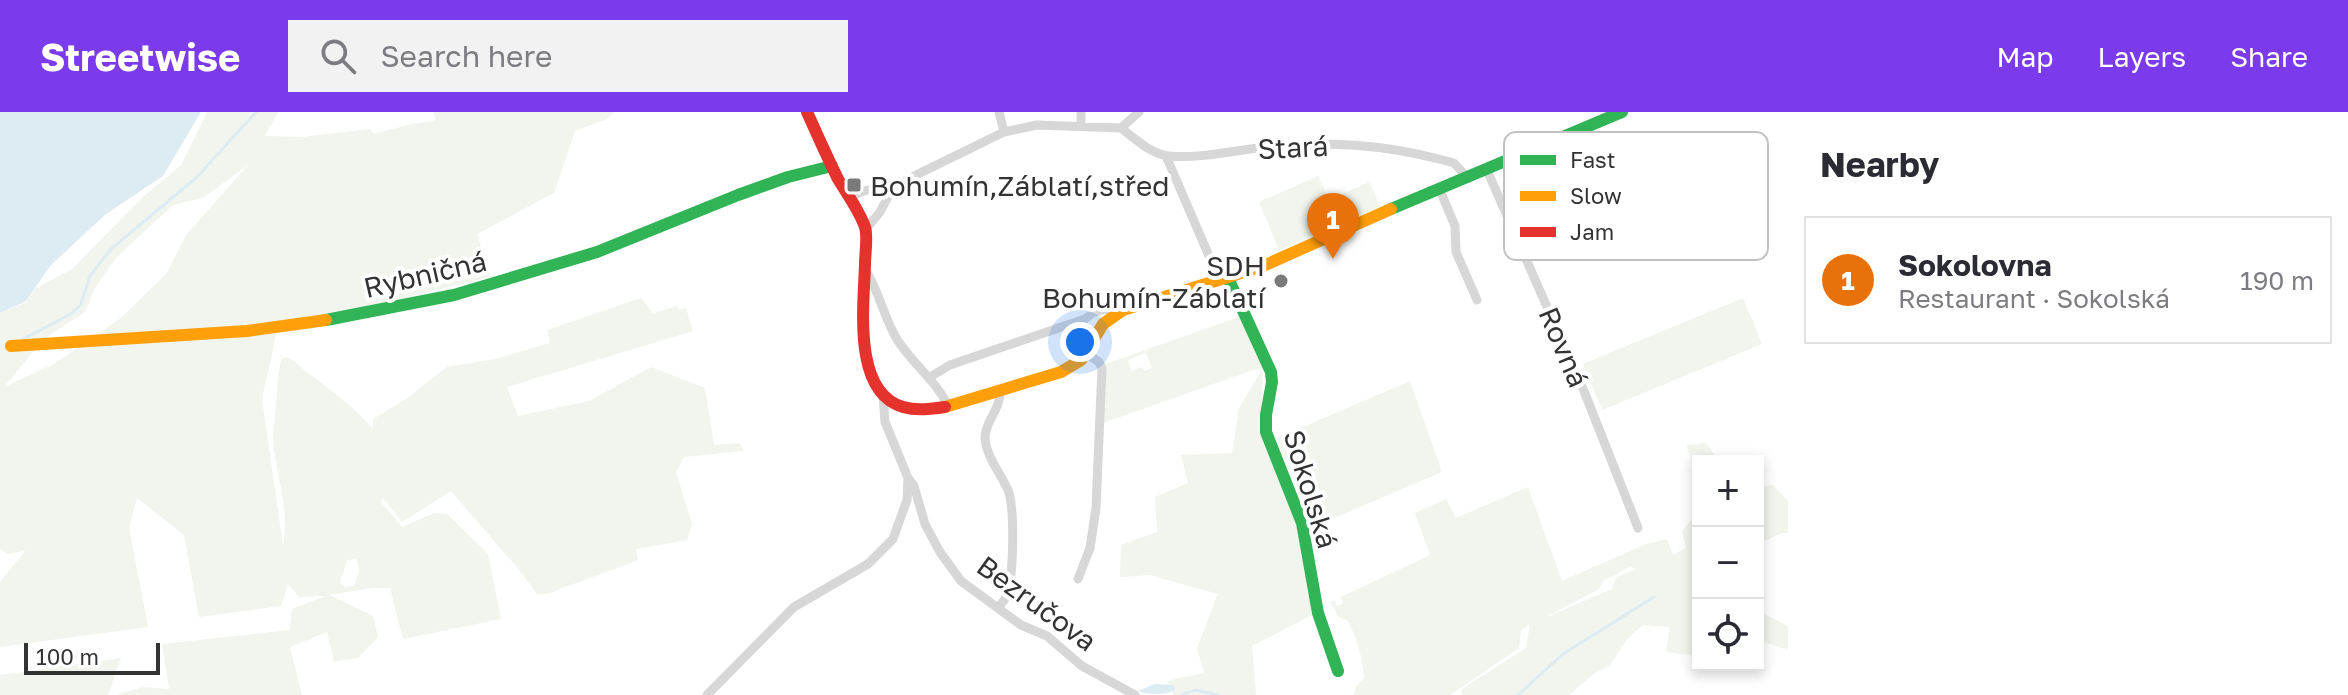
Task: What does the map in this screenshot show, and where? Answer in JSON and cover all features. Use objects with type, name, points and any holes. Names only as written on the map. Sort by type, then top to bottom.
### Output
[{"type":"street","points":[[807,112],[866,229],[866,353],[871,378],[883,396],[911,409],[949,407],[1061,372],[1077,364],[1087,354],[1103,324],[1115,314],[1277,260],[1504,161]]},
{"type":"street","points":[[999,112],[1004,132]]},
{"type":"street","points":[[1081,112],[1081,125]]},
{"type":"street","points":[[1121,128],[1139,112]]},
{"type":"street","points":[[1573,132],[1622,112]]},
{"type":"street","points":[[866,229],[890,193],[919,172],[1004,132],[1029,126],[1121,128],[1166,156],[1209,256],[1223,280]]},
{"type":"street","name":"Stará","points":[[1166,156],[1267,147],[1350,144],[1382,147],[1454,163],[1466,176]]},
{"type":"street","name":"Rybničná","points":[[11,346],[247,331],[354,316],[454,295],[597,252],[751,190],[832,166]]},
{"type":"street","name":"Rovná","points":[[1486,168],[1504,209]]},
{"type":"street","points":[[849,197],[876,188],[890,193]]},
{"type":"street","points":[[1439,188],[1455,226],[1456,252],[1477,300]]},
{"type":"street","name":"Rovná","points":[[1526,260],[1584,391],[1638,528]]},
{"type":"street","points":[[866,271],[897,340],[930,377],[949,407]]},
{"type":"street","name":"Sokolská","points":[[1223,280],[1271,372],[1266,432],[1302,523],[1318,613],[1338,671]]},
{"type":"street","points":[[930,377],[950,365],[1085,319],[1093,313],[1105,309],[1115,314]]},
{"type":"street","points":[[1078,579],[1090,548],[1096,508],[1102,368],[1087,354]]},
{"type":"street","points":[[999,607],[1006,597],[1009,584],[1013,515],[1009,494],[987,450],[985,436],[1000,403],[1000,391]]},
{"type":"street","name":"Bezručova","points":[[883,396],[885,422],[914,486],[925,524],[961,581],[1021,625],[1047,636],[1082,666],[1135,695]]},
{"type":"street","points":[[707,695],[794,607],[868,564],[893,539],[907,500],[908,478]]},
{"type":"shaded area","points":[[0,112],[201,112],[163,176],[106,214],[50,266],[26,301],[0,313]]},
{"type":"shaded area","points":[[207,112],[278,112],[265,136],[302,137],[370,129],[374,134],[435,121],[434,112],[614,112],[607,119],[575,131],[554,193],[477,234],[491,277],[361,308],[279,321],[262,399],[283,545],[284,505],[273,437],[281,360],[286,357],[342,399],[373,429],[373,419],[406,399],[447,367],[495,359],[550,343],[547,330],[641,298],[653,313],[677,306],[678,310],[686,308],[693,331],[507,387],[518,416],[589,401],[651,367],[705,388],[714,445],[740,443],[743,451],[684,457],[676,472],[692,524],[687,540],[636,549],[638,560],[547,594],[537,594],[451,491],[402,522],[383,498],[380,501],[402,527],[434,513],[447,514],[488,554],[501,619],[403,639],[390,588],[329,595],[373,616],[378,637],[358,658],[334,662],[327,632],[290,647],[302,695],[116,695],[143,687],[169,689],[162,644],[290,630],[292,609],[325,596],[299,597],[288,584],[281,606],[199,617],[184,535],[137,498],[129,528],[148,627],[0,647],[0,582],[25,551],[8,554],[0,549],[0,313],[26,302],[35,289],[72,269],[144,196],[181,165]],"holes":[[[248,165],[187,234],[166,274],[121,318],[54,364],[4,387],[44,339],[85,312],[96,286],[116,258],[173,205],[203,198]],[[357,559],[359,572],[354,586],[345,587],[340,583],[347,560]]]},
{"type":"shaded area","points":[[1318,176],[1329,200],[1369,182],[1380,206],[1279,250],[1259,202]]},
{"type":"shaded area","points":[[1743,298],[1762,344],[1602,410],[1583,364]]},
{"type":"shaded area","points":[[1239,317],[1263,368],[1261,430],[1296,522],[1314,614],[1252,646],[1256,695],[1174,695],[1167,681],[1204,673],[1197,648],[1218,594],[1150,575],[1120,577],[1121,545],[1157,532],[1155,497],[1188,483],[1181,455],[1232,453],[1239,408],[1262,369],[1103,423],[1103,365]],"holes":[[[1146,353],[1152,368],[1144,371],[1142,367],[1132,371],[1128,360]]]},
{"type":"shaded area","points":[[1410,381],[1442,472],[1315,526],[1277,438]]},
{"type":"shaded area","points":[[1706,443],[1715,455],[1692,455],[1692,461],[1686,445]]},
{"type":"shaded area","points":[[1773,485],[1788,501],[1788,533],[1764,541],[1764,527],[1764,486]]},
{"type":"shaded area","points":[[1528,487],[1562,581],[1646,544],[1667,539],[1673,555],[1686,548],[1682,531],[1692,519],[1692,655],[1666,652],[1670,627],[1643,625],[1626,640],[1610,666],[1595,673],[1569,695],[1462,695],[1462,689],[1526,648],[1530,624],[1521,630],[1519,648],[1450,695],[1354,695],[1355,688],[1364,678],[1359,648],[1347,620],[1339,617],[1330,602],[1334,600],[1337,606],[1343,604],[1341,597],[1430,555],[1415,513],[1446,499],[1456,518]],"holes":[[[1630,567],[1637,569],[1616,577],[1612,589],[1542,619],[1599,589],[1604,580]]]},
{"type":"shaded area","points":[[1764,614],[1788,626],[1788,650],[1764,642]]},
{"type":"shaded area","points":[[121,658],[108,695],[0,695],[0,675]]},
{"type":"shaded area","points":[[1155,684],[1174,685],[1175,690],[1156,694],[1138,691]]},
{"type":"waterway","points":[[21,340],[71,314],[81,304],[90,276],[110,250],[197,177],[256,112]]},
{"type":"waterway","points":[[1518,695],[1563,654],[1654,597]]},
{"type":"waterway","points":[[1182,695],[1195,690],[1218,695]]},
{"type":"traffic: fast","points":[[1574,132],[1622,112]]},
{"type":"traffic: fast","points":[[1391,209],[1504,162]]},
{"type":"traffic: fast","points":[[326,320],[454,295],[597,252],[738,195],[788,177],[832,166]]},
{"type":"traffic: fast","points":[[1228,278],[1271,372],[1266,432],[1302,523],[1318,613],[1338,671]]},
{"type":"traffic: slow","points":[[945,407],[1061,372],[1081,360],[1103,324],[1123,310],[1263,266],[1391,209]]},
{"type":"traffic: slow","points":[[11,346],[247,331],[326,320]]},
{"type":"traffic: jam","points":[[807,112],[838,179],[865,227],[864,345],[875,384],[887,398],[903,407],[945,407]]},
{"type":"place","name":"Bohumín,Záblatí,střed","points":[[854,185]]},
{"type":"place","name":"Sokolovna","points":[[1333,259]]},
{"type":"place","name":"SDH Bohumín-Záblatí","points":[[1281,281]]}]
